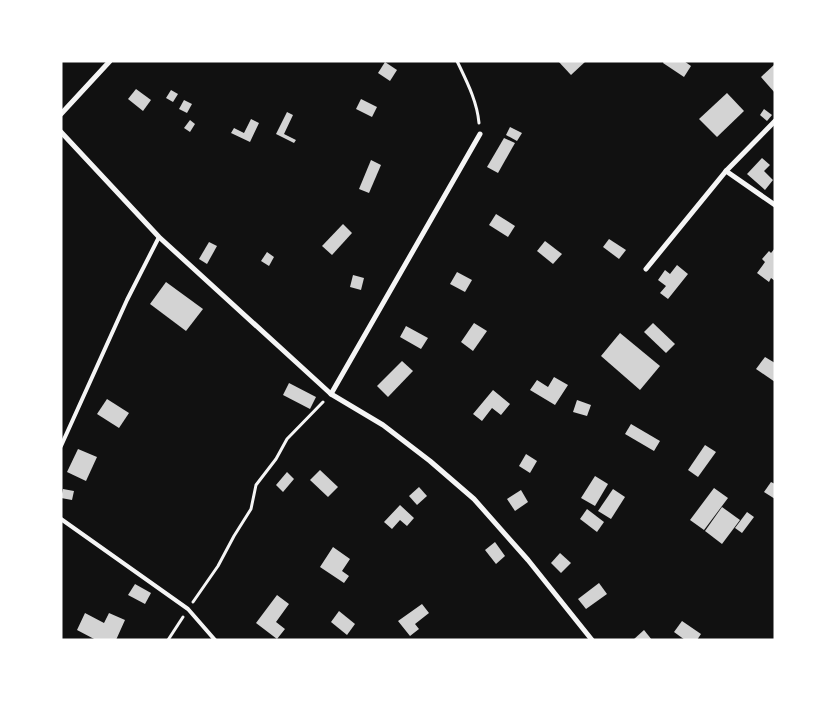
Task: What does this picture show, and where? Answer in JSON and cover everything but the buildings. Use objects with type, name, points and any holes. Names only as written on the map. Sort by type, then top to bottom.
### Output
[{"type":"street","points":[[61,114],[110,61]]},
{"type":"street","points":[[646,269],[726,171],[775,121]]},
{"type":"street","points":[[61,132],[159,237],[331,394],[383,425],[430,461],[474,499],[528,560],[592,640]]},
{"type":"street","points":[[331,394],[480,134]]},
{"type":"street","points":[[726,171],[775,205]]},
{"type":"lane","points":[[61,446],[127,300],[159,237]]},
{"type":"lane","points":[[61,518],[188,609],[214,640]]},
{"type":"path","points":[[457,61],[472,92],[478,112],[480,134]]},
{"type":"path","points":[[168,640],[218,566],[251,509],[256,486],[276,459],[287,439],[331,394]]}]
